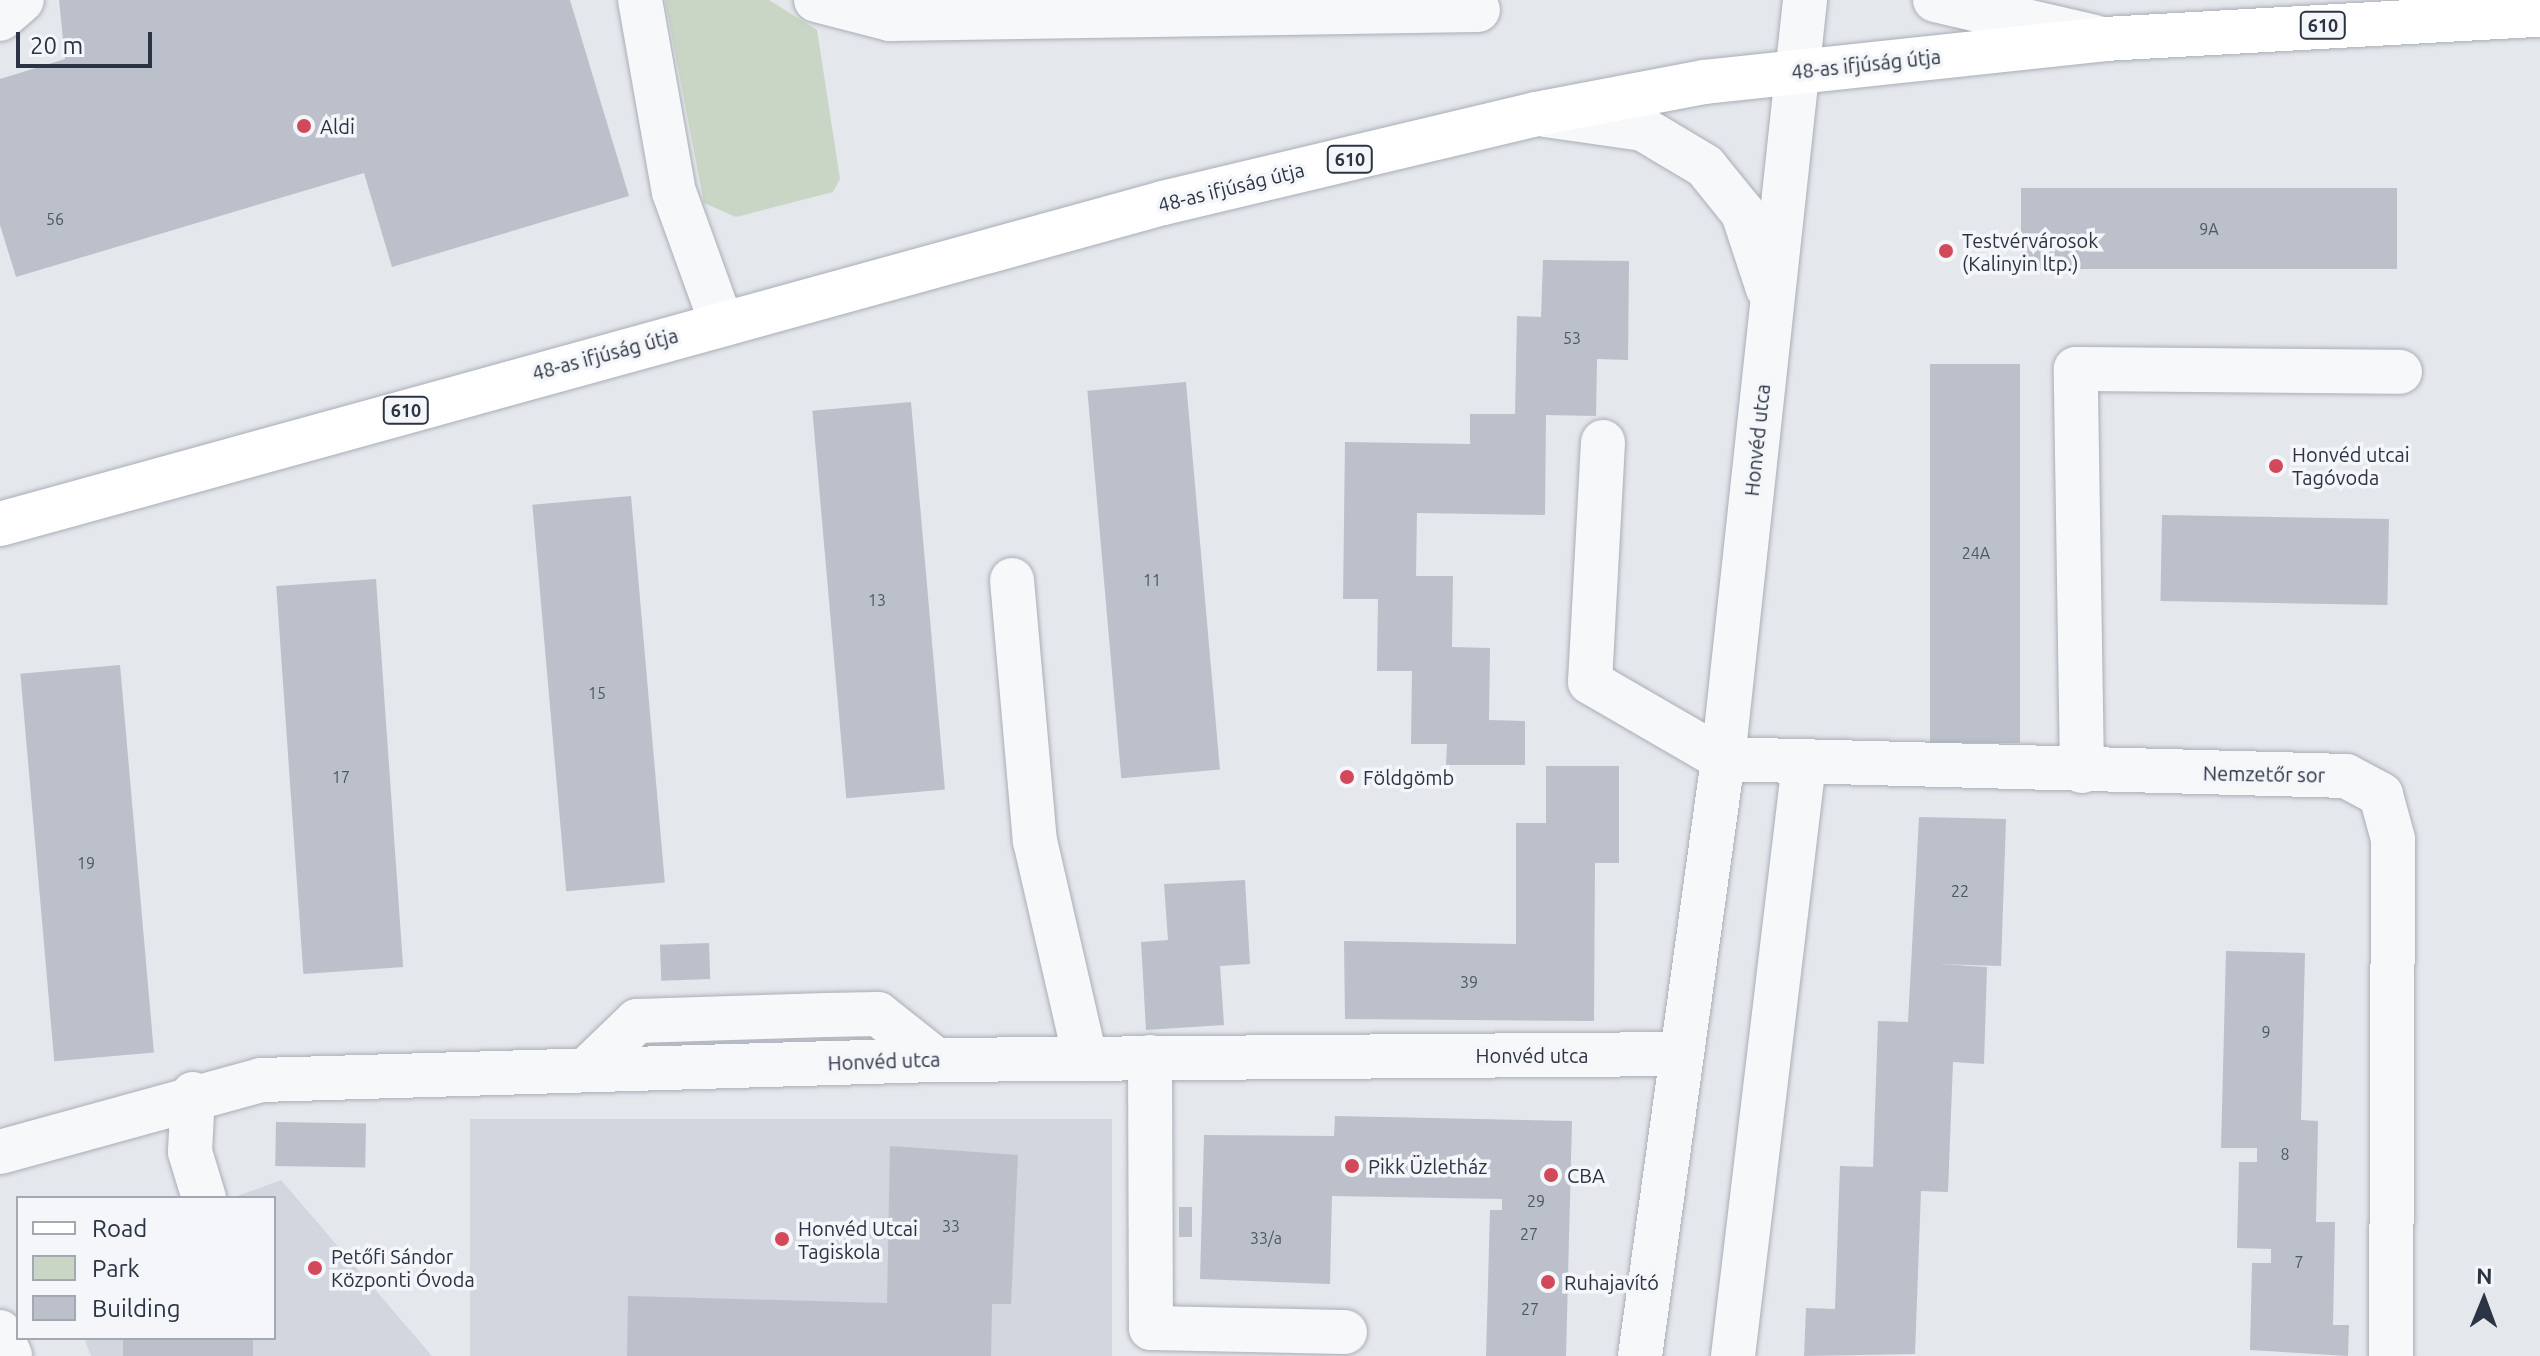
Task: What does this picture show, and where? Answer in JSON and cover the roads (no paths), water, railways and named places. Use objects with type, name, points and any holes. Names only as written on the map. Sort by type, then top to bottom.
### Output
[{"type":"main road","name":"48-as ifjúság útja","points":[[0,524],[721,322],[1163,203],[1536,114],[1799,70],[2105,39],[2540,15]]},
{"type":"street","points":[[0,19],[22,0]]},
{"type":"street","points":[[640,0],[674,192],[721,322]]},
{"type":"street","points":[[816,0],[890,19],[1478,10]]},
{"type":"street","name":"Honvéd utca","points":[[1640,1356],[1723,759],[1805,0]]},
{"type":"street","points":[[1935,0],[2105,39]]},
{"type":"street","name":"Honvéd utca","points":[[1536,114],[1643,129],[1705,166],[1743,213],[1772,303]]},
{"type":"street","points":[[2082,771],[2076,369],[2400,372]]},
{"type":"street","points":[[1603,442],[1590,682],[1723,759]]},
{"type":"street","points":[[1012,580],[1035,841],[1085,1058]]},
{"type":"street","name":"Nemzetőr sor","points":[[1723,759],[2346,776],[2381,795],[2393,839],[2391,1356]]},
{"type":"street","points":[[1733,1356],[1804,763]]},
{"type":"street","name":"Honvéd utca","points":[[0,1152],[193,1094],[261,1080],[936,1060],[1682,1054]]},
{"type":"street","points":[[1150,1057],[1151,1328],[1345,1332]]},
{"type":"street","points":[[193,1094],[190,1152],[203,1196]]},
{"type":"place","name":"Aldi","points":[[304,126]]},
{"type":"place","name":"Testvérvárosok (Kalinyin ltp.)","points":[[1946,251]]},
{"type":"place","name":"Honvéd utcai Tagóvoda","points":[[2276,466]]},
{"type":"place","name":"Földgömb","points":[[1347,777]]},
{"type":"place","name":"Pikk Üzletház","points":[[1352,1166]]},
{"type":"place","name":"CBA","points":[[1551,1175]]},
{"type":"place","name":"Honvéd Utcai Tagiskola","points":[[782,1239]]},
{"type":"place","name":"Petőfi Sándor Központi Óvoda","points":[[315,1268]]},
{"type":"place","name":"Ruhajavító","points":[[1548,1282]]}]
